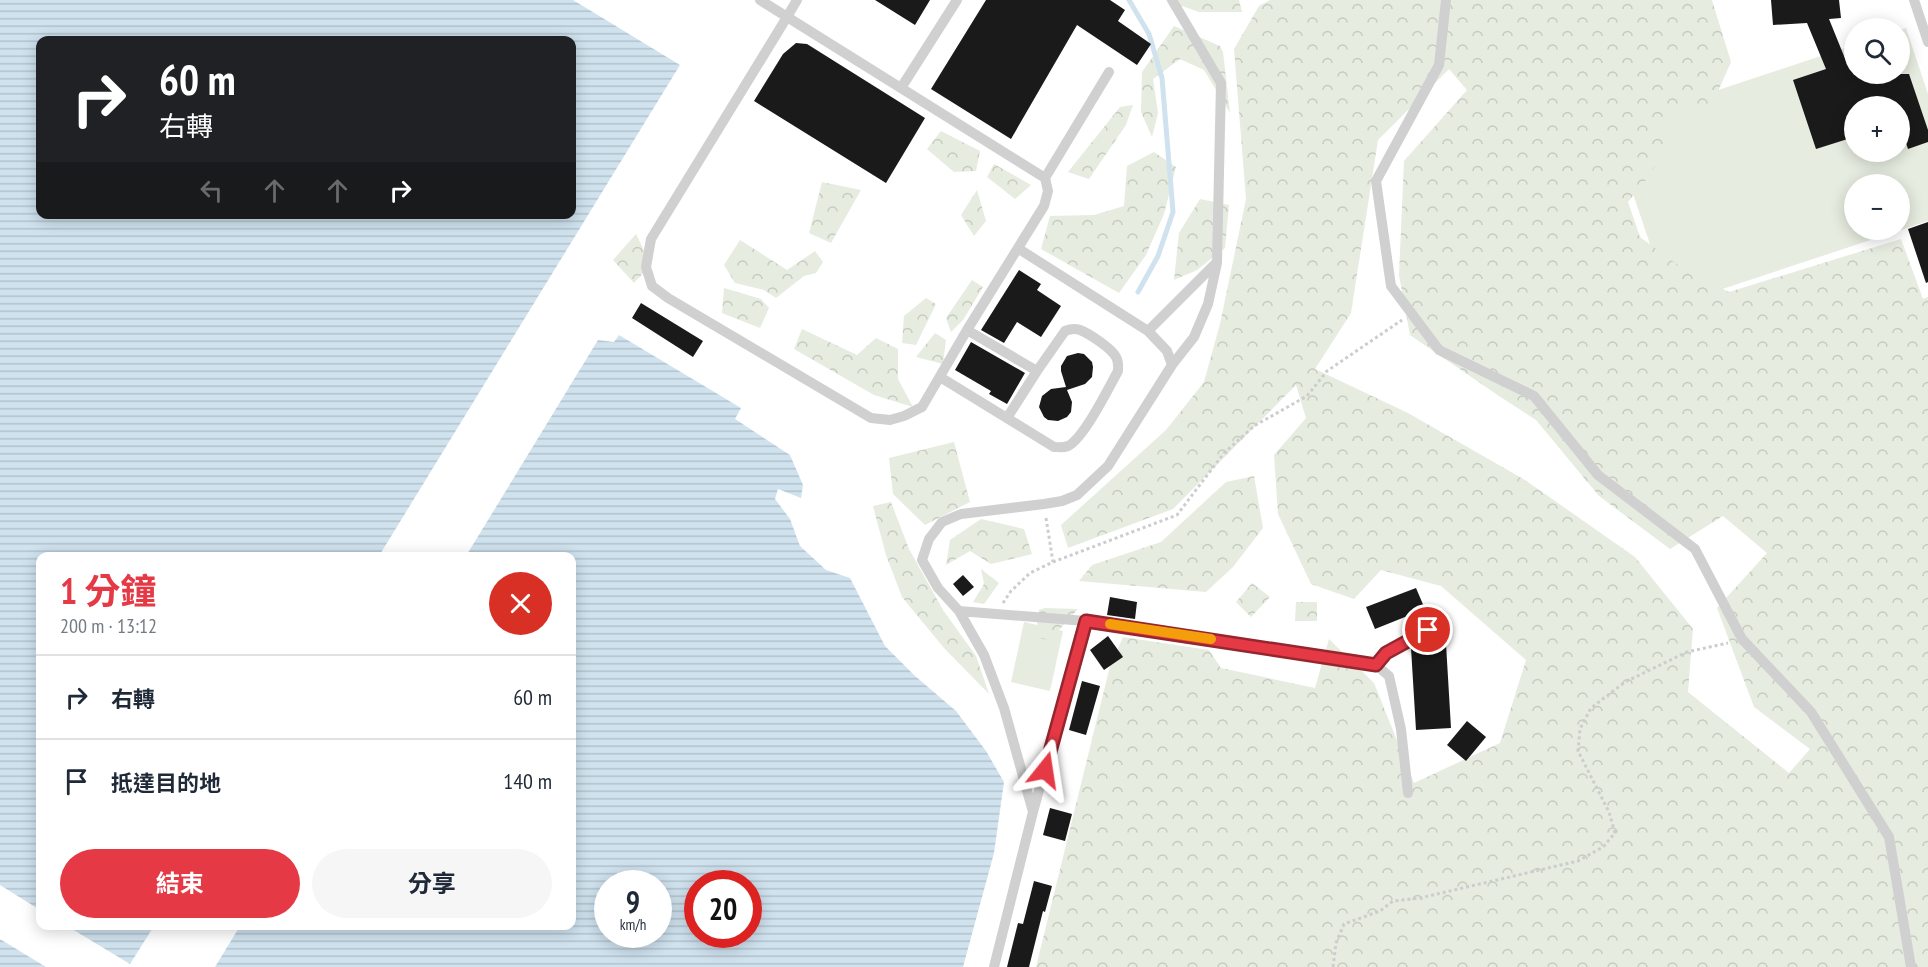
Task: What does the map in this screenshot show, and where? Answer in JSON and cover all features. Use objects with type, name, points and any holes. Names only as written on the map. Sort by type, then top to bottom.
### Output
[{"type":"lane","points":[[760,0],[1045,178]]},
{"type":"lane","points":[[797,0],[651,239],[646,267],[652,286],[668,298],[871,418],[890,420],[922,407],[1044,206],[1048,191],[1045,178],[1109,72]]},
{"type":"lane","points":[[901,88],[957,0]]},
{"type":"lane","points":[[1033,812],[1004,708],[984,655],[959,611],[938,588],[921,560],[928,540],[942,522],[961,514],[1044,504],[1062,501],[1077,495],[1108,466],[1172,365],[1194,337],[1208,304],[1217,262],[1221,83],[1172,0]]},
{"type":"lane","points":[[1446,0],[1438,64],[1376,181],[1391,286],[1439,350],[1533,396],[1598,475],[1695,549],[1742,639],[1811,712],[1889,837],[1911,967]]},
{"type":"lane","points":[[1914,0],[1928,42]]},
{"type":"lane","points":[[1018,249],[1148,331],[1167,351],[1172,365]]},
{"type":"lane","points":[[1148,331],[1217,262]]},
{"type":"lane","points":[[940,377],[1054,447],[1063,448],[1079,436],[1118,372],[1115,355],[1107,347],[1080,330],[1071,328],[1059,338],[1007,418]]},
{"type":"lane","points":[[967,330],[1036,371]]},
{"type":"lane","points":[[959,611],[1086,621],[1376,665],[1389,676],[1401,729],[1408,793]]},
{"type":"lane","points":[[994,967],[1033,812],[1086,621]]},
{"type":"lane","points":[[1376,665],[1386,653],[1428,630]]},
{"type":"path","points":[[996,614],[1011,591],[1030,573],[1177,515],[1224,453],[1254,426],[1306,396],[1327,371],[1411,313]]},
{"type":"path","points":[[1044,504],[1053,562]]},
{"type":"path","points":[[1333,967],[1336,943],[1344,924],[1380,911],[1393,901],[1420,898],[1578,861],[1603,848],[1615,833],[1609,812],[1578,751],[1580,729],[1591,708],[1624,682],[1687,652],[1742,639]]},
{"type":"green space","points":[[1165,0],[1239,0],[1242,12],[1199,12]]},
{"type":"green space","points":[[1270,0],[1712,0],[1731,62],[1712,105],[1679,110],[1666,125],[1664,152],[1628,202],[1640,237],[1686,271],[1729,292],[1901,240],[1923,299],[1928,297],[1928,967],[1036,967],[1110,666],[1123,637],[1209,650],[1221,668],[1315,688],[1329,639],[1374,683],[1414,783],[1500,743],[1526,660],[1441,586],[1381,570],[1354,599],[1311,584],[1278,514],[1274,455],[1306,418],[1296,385],[1173,509],[1068,548],[1061,525],[1166,430],[1204,382],[1220,324],[1246,199],[1234,49],[1259,6]],"holes":[[[1449,69],[1467,90],[1404,161],[1399,275],[1410,335],[1536,420],[1599,496],[1670,549],[1723,516],[1767,553],[1717,608],[1754,707],[1810,749],[1789,773],[1688,692],[1693,629],[1635,557],[1525,480],[1408,413],[1315,369],[1351,313],[1378,140]]]},
{"type":"green space","points":[[1174,26],[1220,46],[1223,52],[1230,113],[1204,70],[1180,59],[1153,79],[1158,113],[1152,137],[1141,112],[1142,72]]},
{"type":"green space","points":[[1910,40],[1928,94],[1928,221],[1910,227],[1910,174],[1844,174],[1844,240],[1871,240],[1671,306],[1610,126],[1844,48],[1844,84],[1910,84]]},
{"type":"green space","points":[[1133,105],[1126,125],[1089,179],[1068,172],[1120,107]]},
{"type":"green space","points":[[941,131],[980,151],[976,171],[954,172],[927,149]]},
{"type":"green space","points":[[1154,152],[1176,167],[1164,214],[1146,255],[1119,293],[1041,249],[1050,216],[1094,215],[1124,206],[1127,166]]},
{"type":"green space","points":[[994,164],[1031,185],[1015,199],[987,177]]},
{"type":"green space","points":[[822,182],[861,190],[831,243],[809,233]]},
{"type":"green space","points":[[977,190],[986,221],[974,236],[961,215]]},
{"type":"green space","points":[[1200,199],[1229,205],[1225,248],[1197,270],[1174,280],[1179,233]]},
{"type":"green space","points":[[636,234],[651,265],[634,283],[613,260]]},
{"type":"green space","points":[[740,240],[787,270],[815,251],[823,262],[816,273],[804,276],[776,298],[764,290],[735,283],[724,265]]},
{"type":"green space","points":[[972,280],[983,287],[963,320],[951,332],[946,318]]},
{"type":"green space","points":[[724,288],[761,299],[769,308],[760,328],[722,313]]},
{"type":"green space","points":[[926,298],[936,304],[916,345],[902,343],[904,316]]},
{"type":"green space","points":[[802,329],[857,355],[876,338],[898,349],[898,379],[913,407],[874,395],[794,349]]},
{"type":"green space","points":[[935,333],[946,340],[943,364],[916,357]]},
{"type":"green space","points":[[954,442],[970,502],[925,525],[893,494],[889,458]]},
{"type":"green space","points":[[1254,476],[1263,528],[1233,567],[1206,592],[1079,581],[1092,565],[1161,542],[1226,482]]},
{"type":"green space","points":[[891,502],[909,549],[943,610],[976,656],[989,694],[944,648],[902,597],[886,555],[873,506]]},
{"type":"green space","points":[[981,519],[1024,529],[1032,554],[991,564],[970,551],[946,565],[950,540]]},
{"type":"green space","points":[[981,569],[999,583],[984,604],[973,602],[984,584]]},
{"type":"green space","points":[[1252,583],[1270,597],[1251,617],[1236,602]]},
{"type":"green space","points":[[1296,602],[1317,602],[1317,621],[1295,621]]},
{"type":"green space","points":[[1045,608],[1078,609],[1050,640],[1035,638],[1039,610]]},
{"type":"green space","points":[[1024,622],[1063,631],[1050,691],[1011,682]]},
{"type":"water","points":[[0,0],[573,0],[680,65],[381,552],[36,552],[36,908],[0,885]]},
{"type":"water","points":[[619,335],[741,408],[735,419],[790,455],[803,485],[801,498],[778,489],[775,499],[790,519],[800,546],[826,570],[850,578],[885,646],[914,675],[956,711],[986,751],[1004,782],[994,853],[963,967],[215,967],[238,930],[576,930],[576,552],[468,552],[598,340],[614,342]]},
{"type":"water","points":[[74,930],[151,930],[130,964]]},
{"type":"water","points":[[0,939],[46,967],[0,967]]},
{"type":"building","points":[[875,0],[930,0],[915,25]]},
{"type":"building","points":[[986,0],[1110,0],[1125,10],[1118,21],[1151,44],[1137,65],[1077,25],[1011,139],[931,89]]},
{"type":"building","points":[[1771,0],[1839,0],[1841,18],[1829,19],[1844,56],[1844,84],[1910,84],[1910,77],[1928,130],[1928,142],[1910,148],[1910,96],[1844,96],[1844,140],[1816,149],[1793,80],[1826,69],[1807,23],[1773,25]]},
{"type":"building","points":[[796,43],[807,44],[925,118],[886,183],[754,101],[783,54]]},
{"type":"building","points":[[1928,222],[1928,282],[1926,283],[1910,235],[1910,228]]},
{"type":"building","points":[[1019,270],[1041,284],[1037,290],[1061,306],[1041,337],[1017,322],[1004,343],[981,330]]},
{"type":"building","points":[[641,303],[703,341],[693,357],[632,318]]},
{"type":"building","points":[[971,342],[1025,373],[1007,404],[989,394],[991,391],[955,370]]},
{"type":"building","points":[[1084,354],[1092,362],[1092,377],[1085,384],[1067,390],[1072,402],[1071,412],[1067,417],[1058,421],[1048,420],[1039,407],[1042,396],[1051,389],[1066,387],[1061,366],[1067,356]]},
{"type":"building","points":[[963,575],[974,587],[963,596],[953,584]]},
{"type":"building","points":[[1416,588],[1425,609],[1375,629],[1366,607]]},
{"type":"building","points":[[1110,597],[1137,602],[1135,619],[1107,615]]},
{"type":"building","points":[[1108,636],[1123,657],[1104,670],[1090,650]]},
{"type":"building","points":[[1446,644],[1451,728],[1416,730],[1411,648],[1416,645]]},
{"type":"building","points":[[1082,681],[1100,686],[1086,735],[1069,730]]},
{"type":"building","points":[[1467,721],[1486,737],[1466,761],[1447,745]]},
{"type":"building","points":[[1050,808],[1072,814],[1065,841],[1043,835]]},
{"type":"building","points":[[1034,881],[1052,886],[1045,912],[1043,911],[1029,967],[1007,967],[1018,923],[1023,924]]},
{"type":"waterway","points":[[1129,0],[1149,34],[1162,78],[1173,212],[1158,256],[1138,292]]},
{"type":"slow traffic","points":[[1110,624],[1211,639]]},
{"type":"route","points":[[1045,770],[1086,621],[1376,665],[1386,653],[1428,630]]}]
